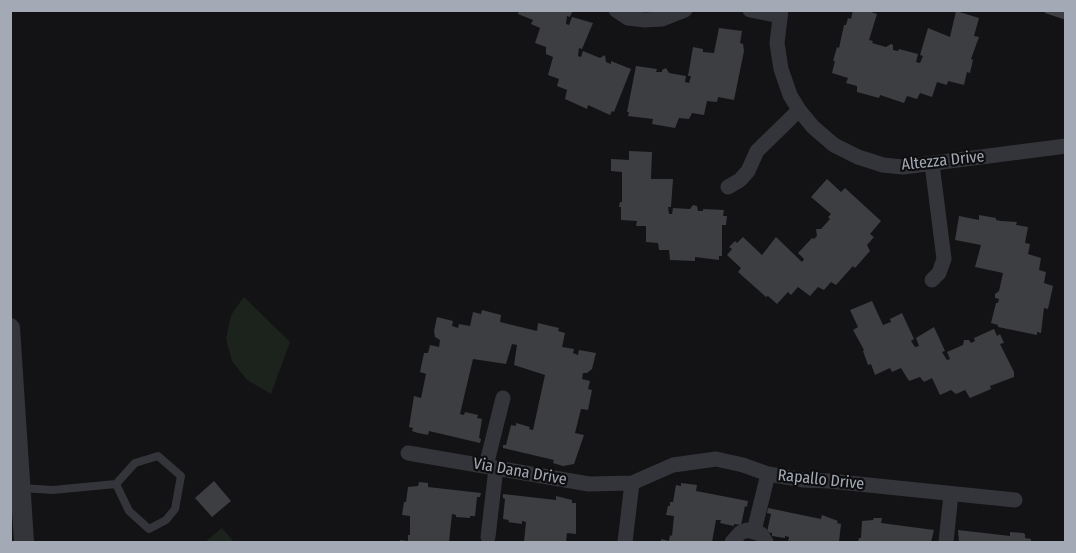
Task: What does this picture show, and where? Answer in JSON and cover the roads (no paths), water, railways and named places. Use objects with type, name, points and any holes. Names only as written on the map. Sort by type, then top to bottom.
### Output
[{"type":"street","points":[[616,10],[628,18],[645,20],[662,19],[686,10]]},
{"type":"street","points":[[750,10],[781,13]]},
{"type":"street","name":"Altezza Drive","points":[[781,13],[777,43],[781,69],[790,95],[813,128],[834,145],[858,158],[883,165],[903,167],[1065,146]]},
{"type":"street","points":[[728,187],[740,180],[748,171],[757,152],[799,110]]},
{"type":"street","points":[[932,164],[944,258],[939,273],[932,280]]},
{"type":"street","points":[[10,328],[15,456],[24,543]]},
{"type":"street","points":[[488,537],[491,467],[503,398]]},
{"type":"street","name":"Via Dana Drive","points":[[408,453],[589,484],[632,483]]},
{"type":"street","name":"Rapallo Drive","points":[[632,483],[673,465],[716,459],[744,465],[768,474],[804,480],[1015,500]]},
{"type":"street","points":[[754,531],[768,474]]},
{"type":"street","points":[[625,543],[632,483]]},
{"type":"street","points":[[946,543],[951,494]]},
{"type":"street","points":[[732,543],[740,532],[754,531],[761,534],[766,543]]},
{"type":"lane","points":[[18,498],[53,490],[116,484],[135,463],[158,456],[180,476],[175,509],[166,520],[149,529],[129,511],[116,484]]}]
